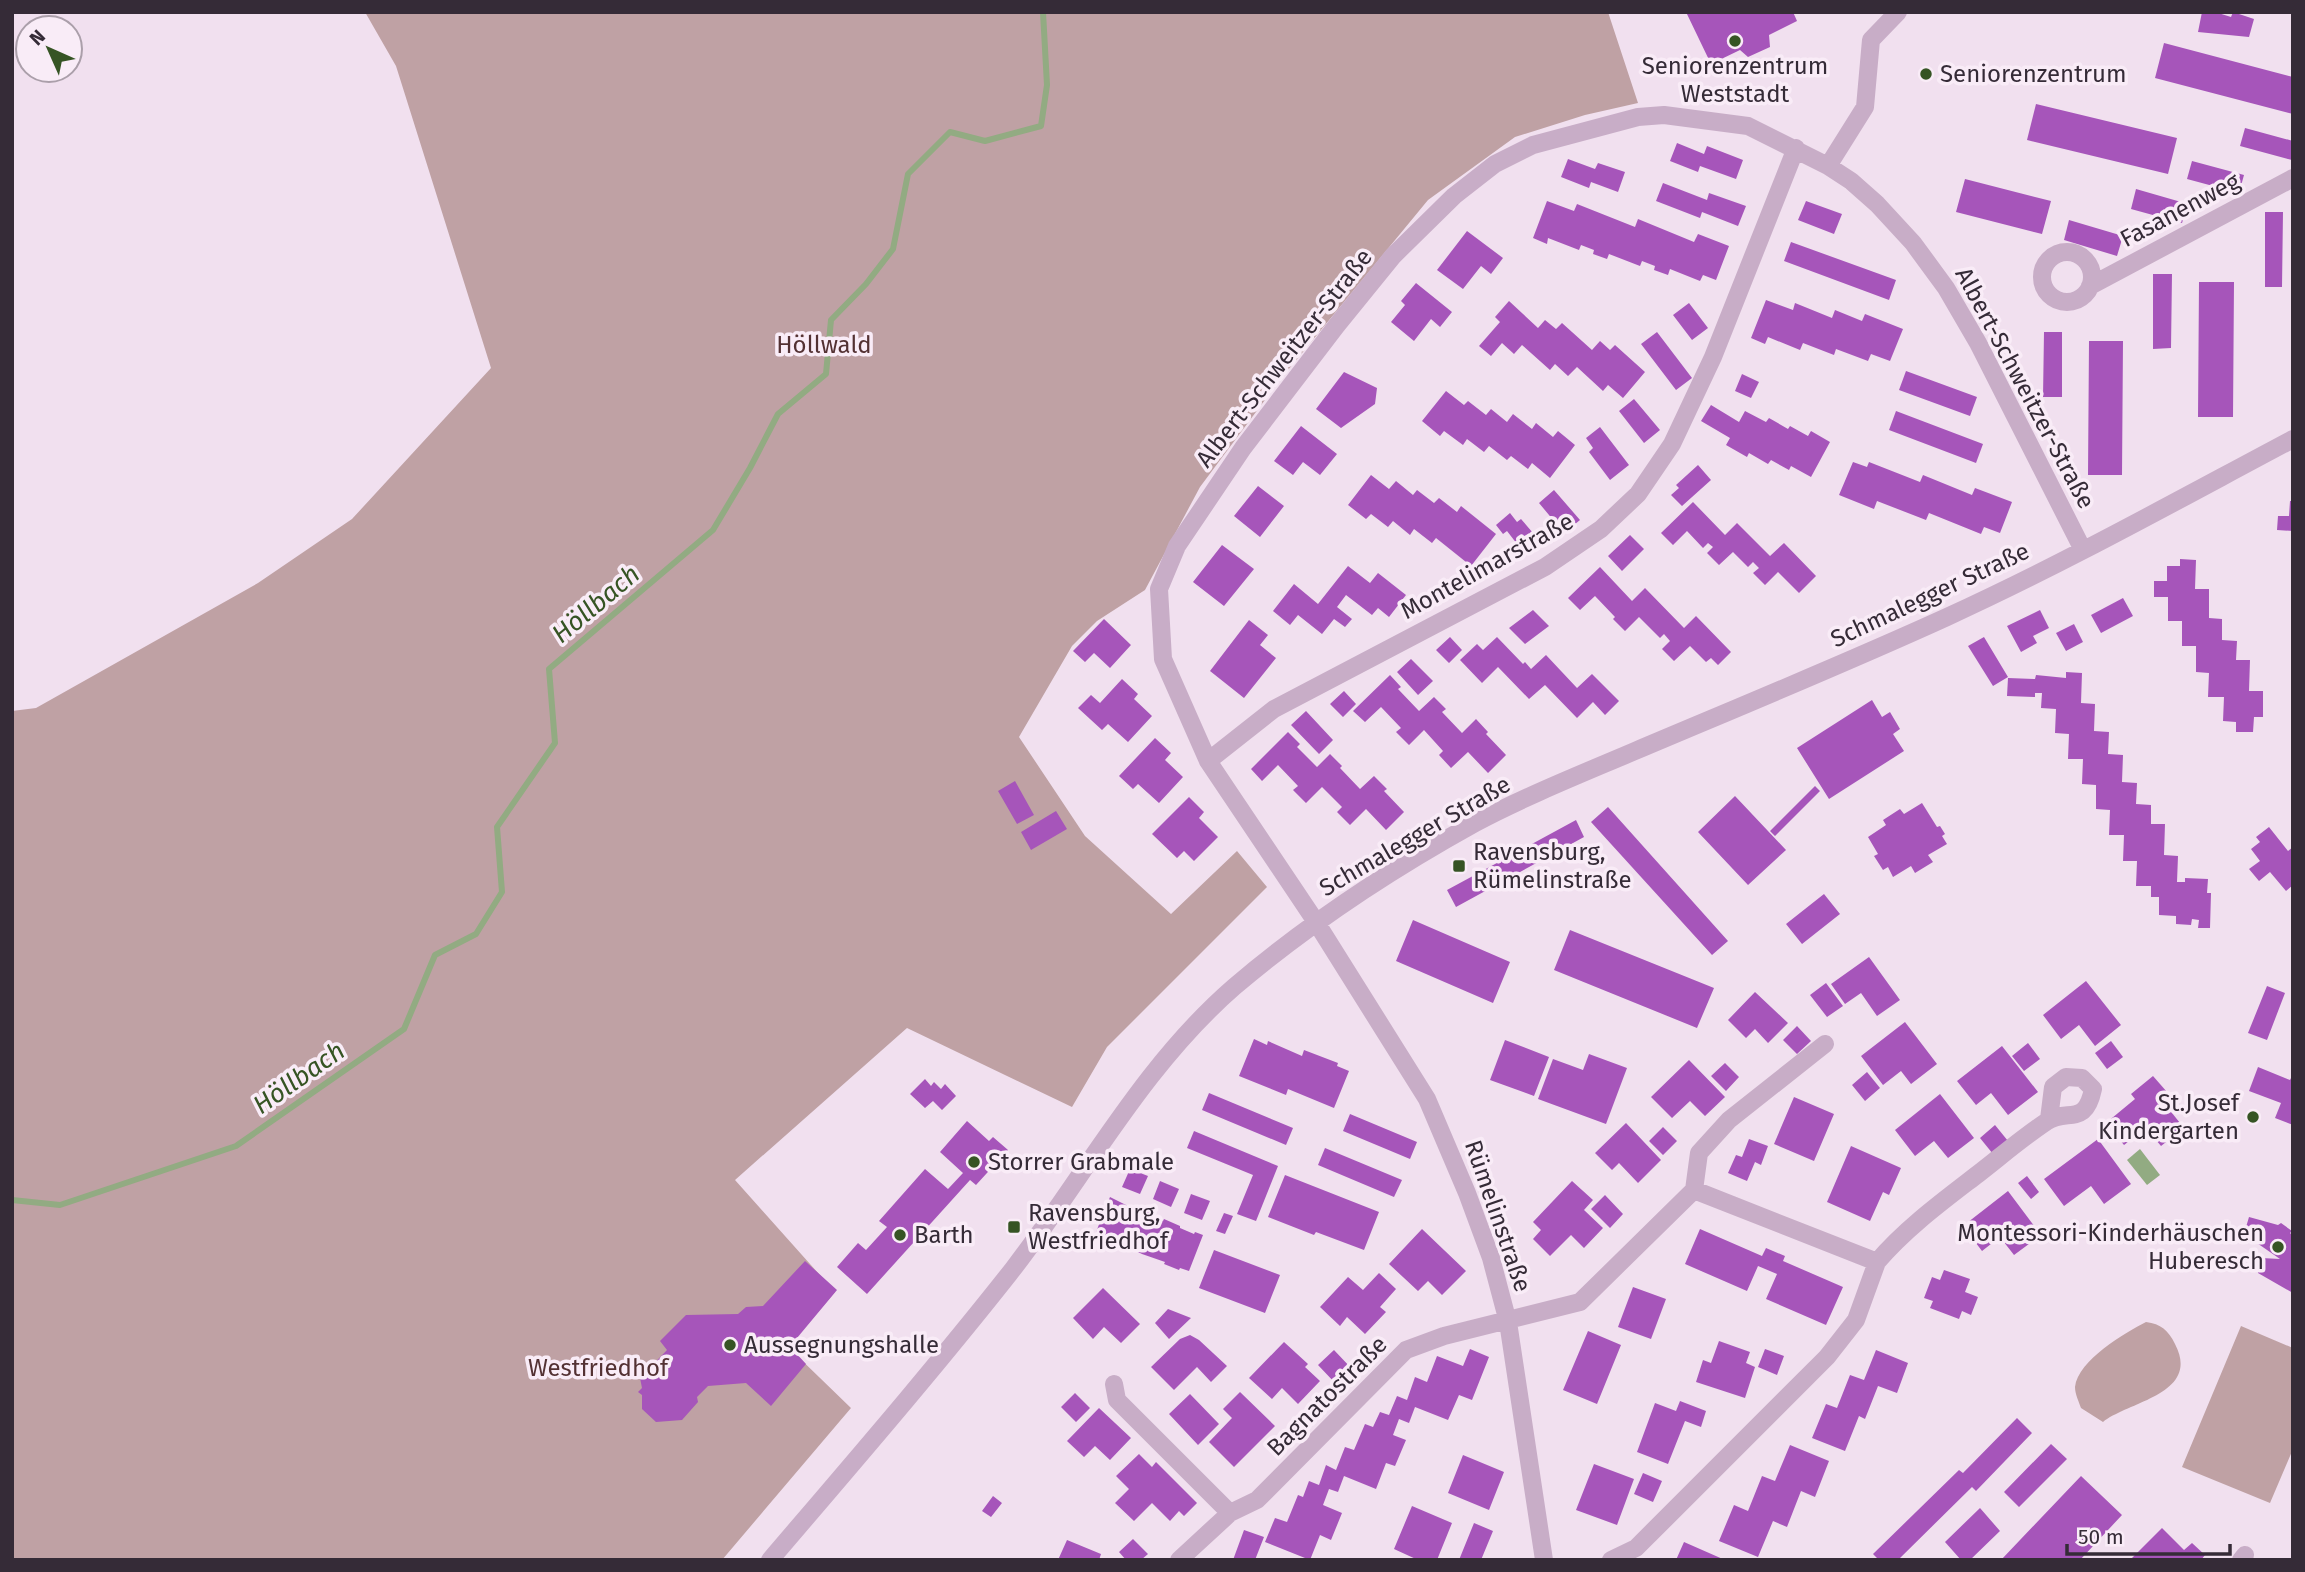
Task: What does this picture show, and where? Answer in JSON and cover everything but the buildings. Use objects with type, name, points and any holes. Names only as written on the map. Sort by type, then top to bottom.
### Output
[{"type":"street","points":[[1828,166],[1865,107],[1871,40],[1898,12]]},
{"type":"street","name":"Albert-Schweitzer-Straße","points":[[1316,922],[1208,761],[1163,659],[1159,589],[1177,545],[1211,493],[1336,325],[1393,256],[1454,196],[1495,164],[1549,139],[1638,117],[1664,115],[1748,126],[1828,166],[1851,181],[1877,204],[1913,243],[1946,288],[1978,343],[2083,550]]},
{"type":"street","name":"Montelimarstraße","points":[[1208,761],[1274,709],[1545,567],[1601,529],[1638,494],[1672,444],[1713,358],[1796,149]]},
{"type":"street","name":"Fasanenweg","points":[[2090,286],[2293,177]]},
{"type":"street","name":"Schmalegger Straße","points":[[770,1560],[859,1457],[1014,1267],[1139,1091],[1176,1045],[1207,1011],[1232,989],[1316,922],[1479,821],[1565,781],[1948,617],[2083,550],[2293,439]]},
{"type":"street","name":"Rümelinstraße","points":[[1316,922],[1427,1099],[1491,1258],[1507,1322],[1544,1560]]},
{"type":"street","points":[[1825,1044],[1729,1120],[1699,1153],[1694,1190],[1878,1262]]},
{"type":"street","points":[[1611,1560],[1636,1548],[1827,1357],[1856,1320],[1878,1262],[1892,1244],[1931,1210],[2049,1119]]},
{"type":"street","name":"Bagnatostraße","points":[[1179,1560],[1230,1513],[1257,1500],[1406,1350],[1444,1336],[1580,1302],[1694,1190]]},
{"type":"street","points":[[1114,1384],[1117,1400],[1230,1513]]},
{"type":"green space","name":"Höllwald","points":[[365,12],[1608,12],[1638,103],[1585,115],[1515,137],[1428,200],[1279,381],[1200,487],[1145,590],[1097,621],[1072,646],[1019,737],[1085,836],[1171,914],[1237,851],[1267,887],[1107,1047],[1072,1107],[907,1028],[735,1180],[835,1292],[788,1347],[851,1408],[722,1560],[12,1560],[12,711],[36,708],[258,583],[352,519],[491,368],[396,66]]},
{"type":"green space","points":[[2146,1322],[2156,1324],[2167,1331],[2175,1344],[2180,1361],[2179,1374],[2171,1385],[2159,1394],[2103,1422],[2081,1408],[2075,1390],[2078,1377],[2084,1367],[2104,1348]]},
{"type":"green space","points":[[2241,1326],[2293,1348],[2293,1449],[2270,1503],[2182,1467]]},
{"type":"shaded area","points":[[2140,1149],[2160,1175],[2147,1185],[2127,1160]]},
{"type":"waterway","name":"Höllbach","points":[[12,1200],[60,1205],[236,1146],[404,1029],[435,955],[476,934],[502,892],[497,827],[555,743],[549,669],[713,530],[778,414],[826,374],[831,320],[866,284],[893,249],[908,174],[950,132],[985,141],[1041,126],[1047,85],[1043,12]]},
{"type":"place","name":"Seniorenzentrum Weststadt","points":[[1735,41]]},
{"type":"place","name":"Seniorenzentrum","points":[[1926,74]]},
{"type":"place","name":"Ravensburg, Rümelinstraße","points":[[1459,866]]},
{"type":"place","name":"St.Josef Kindergarten","points":[[2253,1117]]},
{"type":"place","name":"Storrer Grabmale","points":[[974,1162]]},
{"type":"place","name":"Ravensburg, Westfriedhof","points":[[1014,1227]]},
{"type":"place","name":"Barth","points":[[900,1235]]},
{"type":"place","name":"Montessori-Kinderhäuschen Huberesch","points":[[2278,1247]]},
{"type":"place","name":"Aussegnungshalle","points":[[730,1345]]},
{"type":"park label","name":"Westfriedhof","points":[[598,1368]]}]
